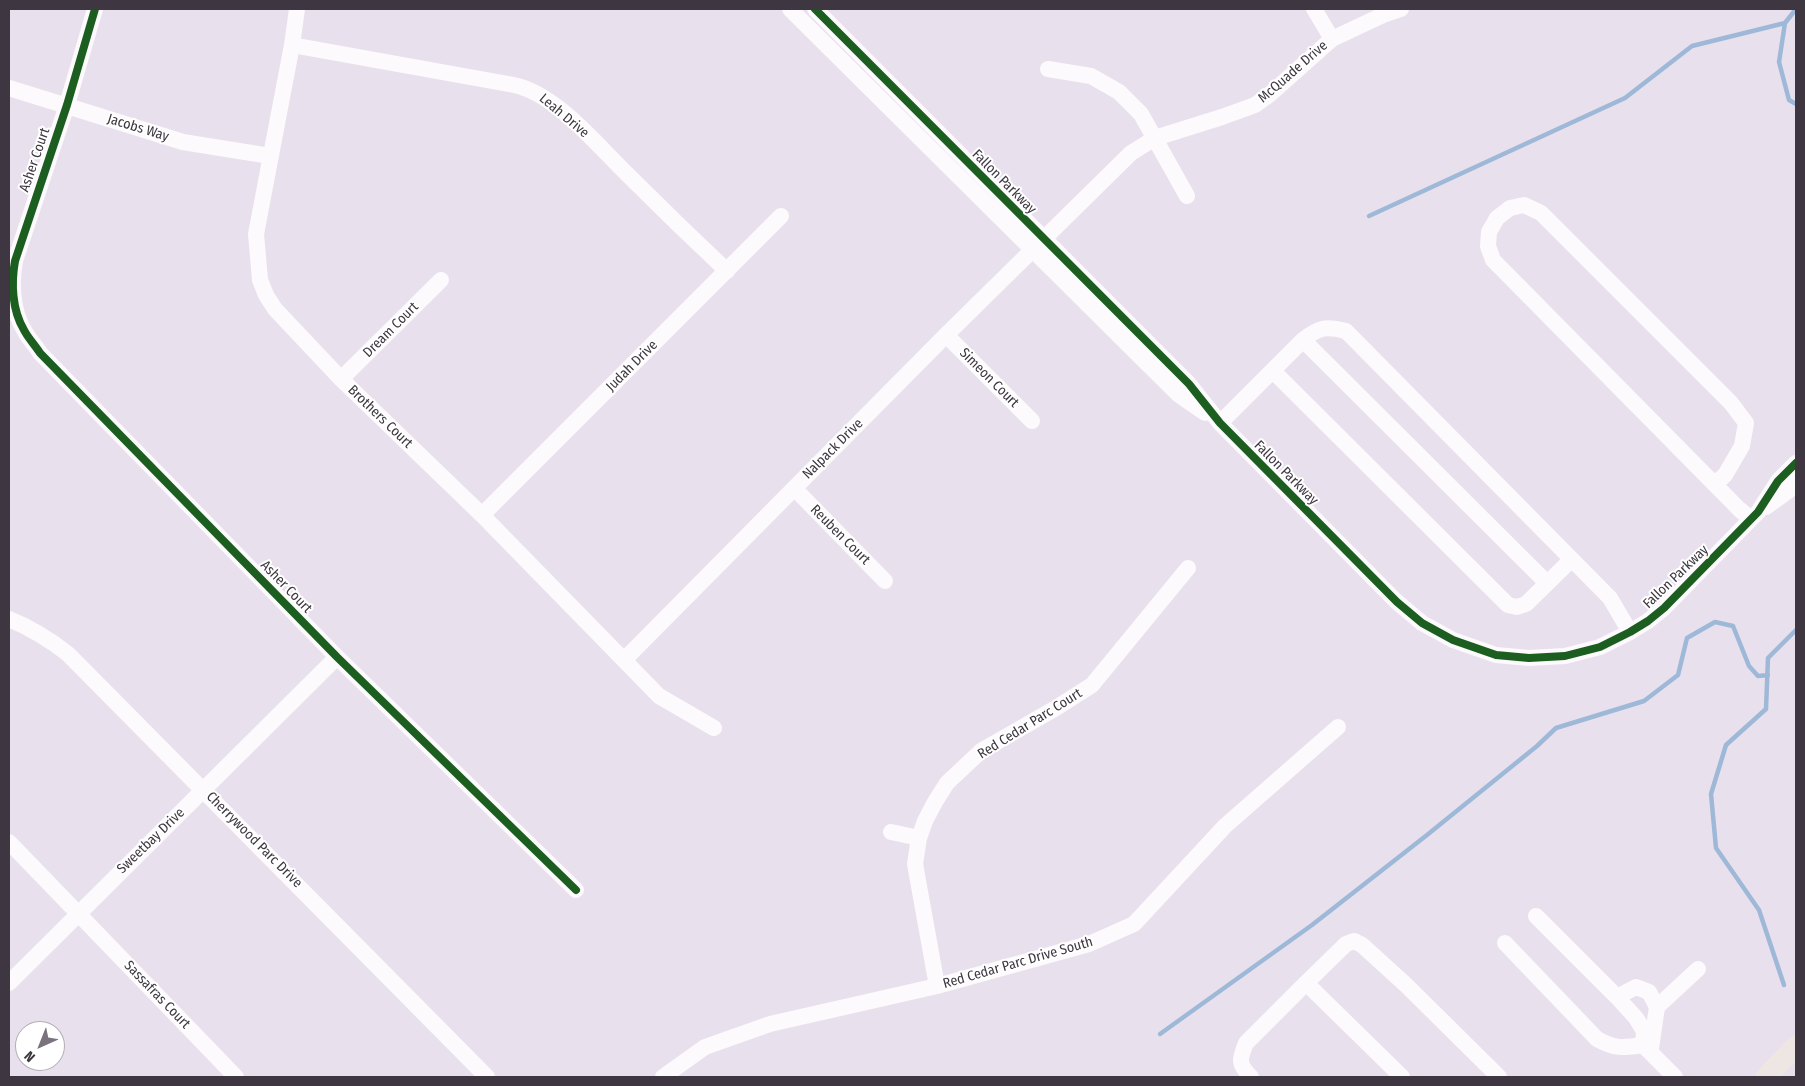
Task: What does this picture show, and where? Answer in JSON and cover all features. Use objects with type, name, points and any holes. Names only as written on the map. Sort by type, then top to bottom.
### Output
[{"type":"main road","points":[[1766,1077],[1796,1046]]},
{"type":"street","name":"Asher Court","points":[[95,9],[67,105],[15,258],[10,281],[23,330],[40,353],[337,657],[576,890]]},
{"type":"street","name":"Brothers Court","points":[[297,9],[292,46],[256,234],[260,280],[266,295],[275,309],[341,379],[482,515],[659,696],[714,728]]},
{"type":"street","name":"Fallon Parkway","points":[[790,9],[1038,244]]},
{"type":"street","name":"Fallon Parkway","points":[[815,9],[1179,395],[1220,423],[1397,602],[1422,623],[1453,640],[1496,655],[1529,658],[1565,656],[1600,647],[1630,632],[1664,608],[1754,516],[1796,483]]},
{"type":"street","points":[[1314,9],[1332,39]]},
{"type":"street","name":"McQuade Drive","points":[[1038,244],[1131,153],[1155,138],[1222,118],[1255,105],[1270,95],[1332,39],[1383,15],[1401,9]]},
{"type":"street","name":"Leah Drive","points":[[292,46],[514,85],[539,93],[575,123],[727,271]]},
{"type":"street","points":[[1048,69],[1091,76],[1119,92],[1141,114],[1187,196]]},
{"type":"street","name":"Jacobs Way","points":[[9,88],[183,142],[270,156]]},
{"type":"street","points":[[1715,484],[1725,475],[1742,446],[1746,423],[1731,403],[1541,213],[1524,205],[1510,208],[1497,218],[1488,232],[1488,246],[1493,260],[1715,484],[1754,516]]},
{"type":"street","name":"Judah Drive","points":[[482,515],[781,216]]},
{"type":"street","name":"Nalpack Drive","points":[[624,660],[1038,244]]},
{"type":"street","name":"Dream Court","points":[[341,379],[441,280]]},
{"type":"street","points":[[1220,423],[1315,330],[1330,327],[1346,331],[1610,598],[1630,632]]},
{"type":"street","name":"Simeon Court","points":[[946,335],[1032,421]]},
{"type":"street","points":[[1303,340],[1547,583]]},
{"type":"street","points":[[1273,371],[1508,605],[1517,607],[1526,604],[1571,560]]},
{"type":"street","name":"Fallon Parkway","points":[[1754,516],[1778,481],[1796,463]]},
{"type":"street","name":"Reuben Court","points":[[794,488],[885,581]]},
{"type":"street","name":"Red Cedar Parc Court","points":[[937,986],[915,864],[919,838],[925,821],[947,783],[981,751],[1092,685],[1188,568]]},
{"type":"street","name":"Cherrywood Parc Drive","points":[[9,619],[30,627],[68,654],[204,789],[487,1077]]},
{"type":"street","name":"Sweetbay Drive","points":[[9,983],[337,657]]},
{"type":"street","name":"Red Cedar Parc Drive South","points":[[663,1077],[705,1047],[770,1024],[937,986],[1089,944],[1134,924],[1225,826],[1338,727]]},
{"type":"street","points":[[891,832],[919,838]]},
{"type":"street","name":"Sassafras Court","points":[[9,842],[236,1077]]},
{"type":"street","points":[[1536,916],[1636,1018],[1644,1031],[1647,1049],[1675,1077]]},
{"type":"street","points":[[1251,1077],[1242,1068],[1240,1062],[1241,1054],[1246,1044],[1346,944],[1354,941],[1362,945],[1406,985],[1499,1077]]},
{"type":"street","points":[[1505,943],[1597,1039],[1611,1046],[1647,1049]]},
{"type":"street","points":[[1647,1049],[1657,1007],[1698,969]]},
{"type":"street","points":[[1306,983],[1402,1077]]},
{"type":"street","points":[[1617,997],[1636,987],[1649,992],[1657,1007]]},
{"type":"waterway","points":[[1796,9],[1785,23],[1779,62],[1789,100],[1796,104]]},
{"type":"waterway","points":[[1369,216],[1625,98],[1692,46],[1785,23]]},
{"type":"waterway","points":[[1160,1034],[1312,925],[1427,835],[1537,746],[1556,728],[1644,701],[1678,675],[1687,638],[1715,622],[1733,626],[1749,666],[1758,676],[1768,675]]},
{"type":"waterway","points":[[1784,985],[1759,910],[1716,848],[1711,794],[1726,745],[1766,709],[1768,658],[1796,630]]},
{"type":"cycle path","points":[[95,9],[67,105],[15,261],[13,278],[15,305],[27,336],[40,353],[337,657],[576,890]]},
{"type":"cycle path","points":[[815,9],[1189,384],[1220,423],[1397,602],[1422,623],[1453,640],[1496,655],[1529,658],[1565,656],[1600,647],[1630,632],[1664,608],[1758,512],[1778,481],[1796,463]]}]
